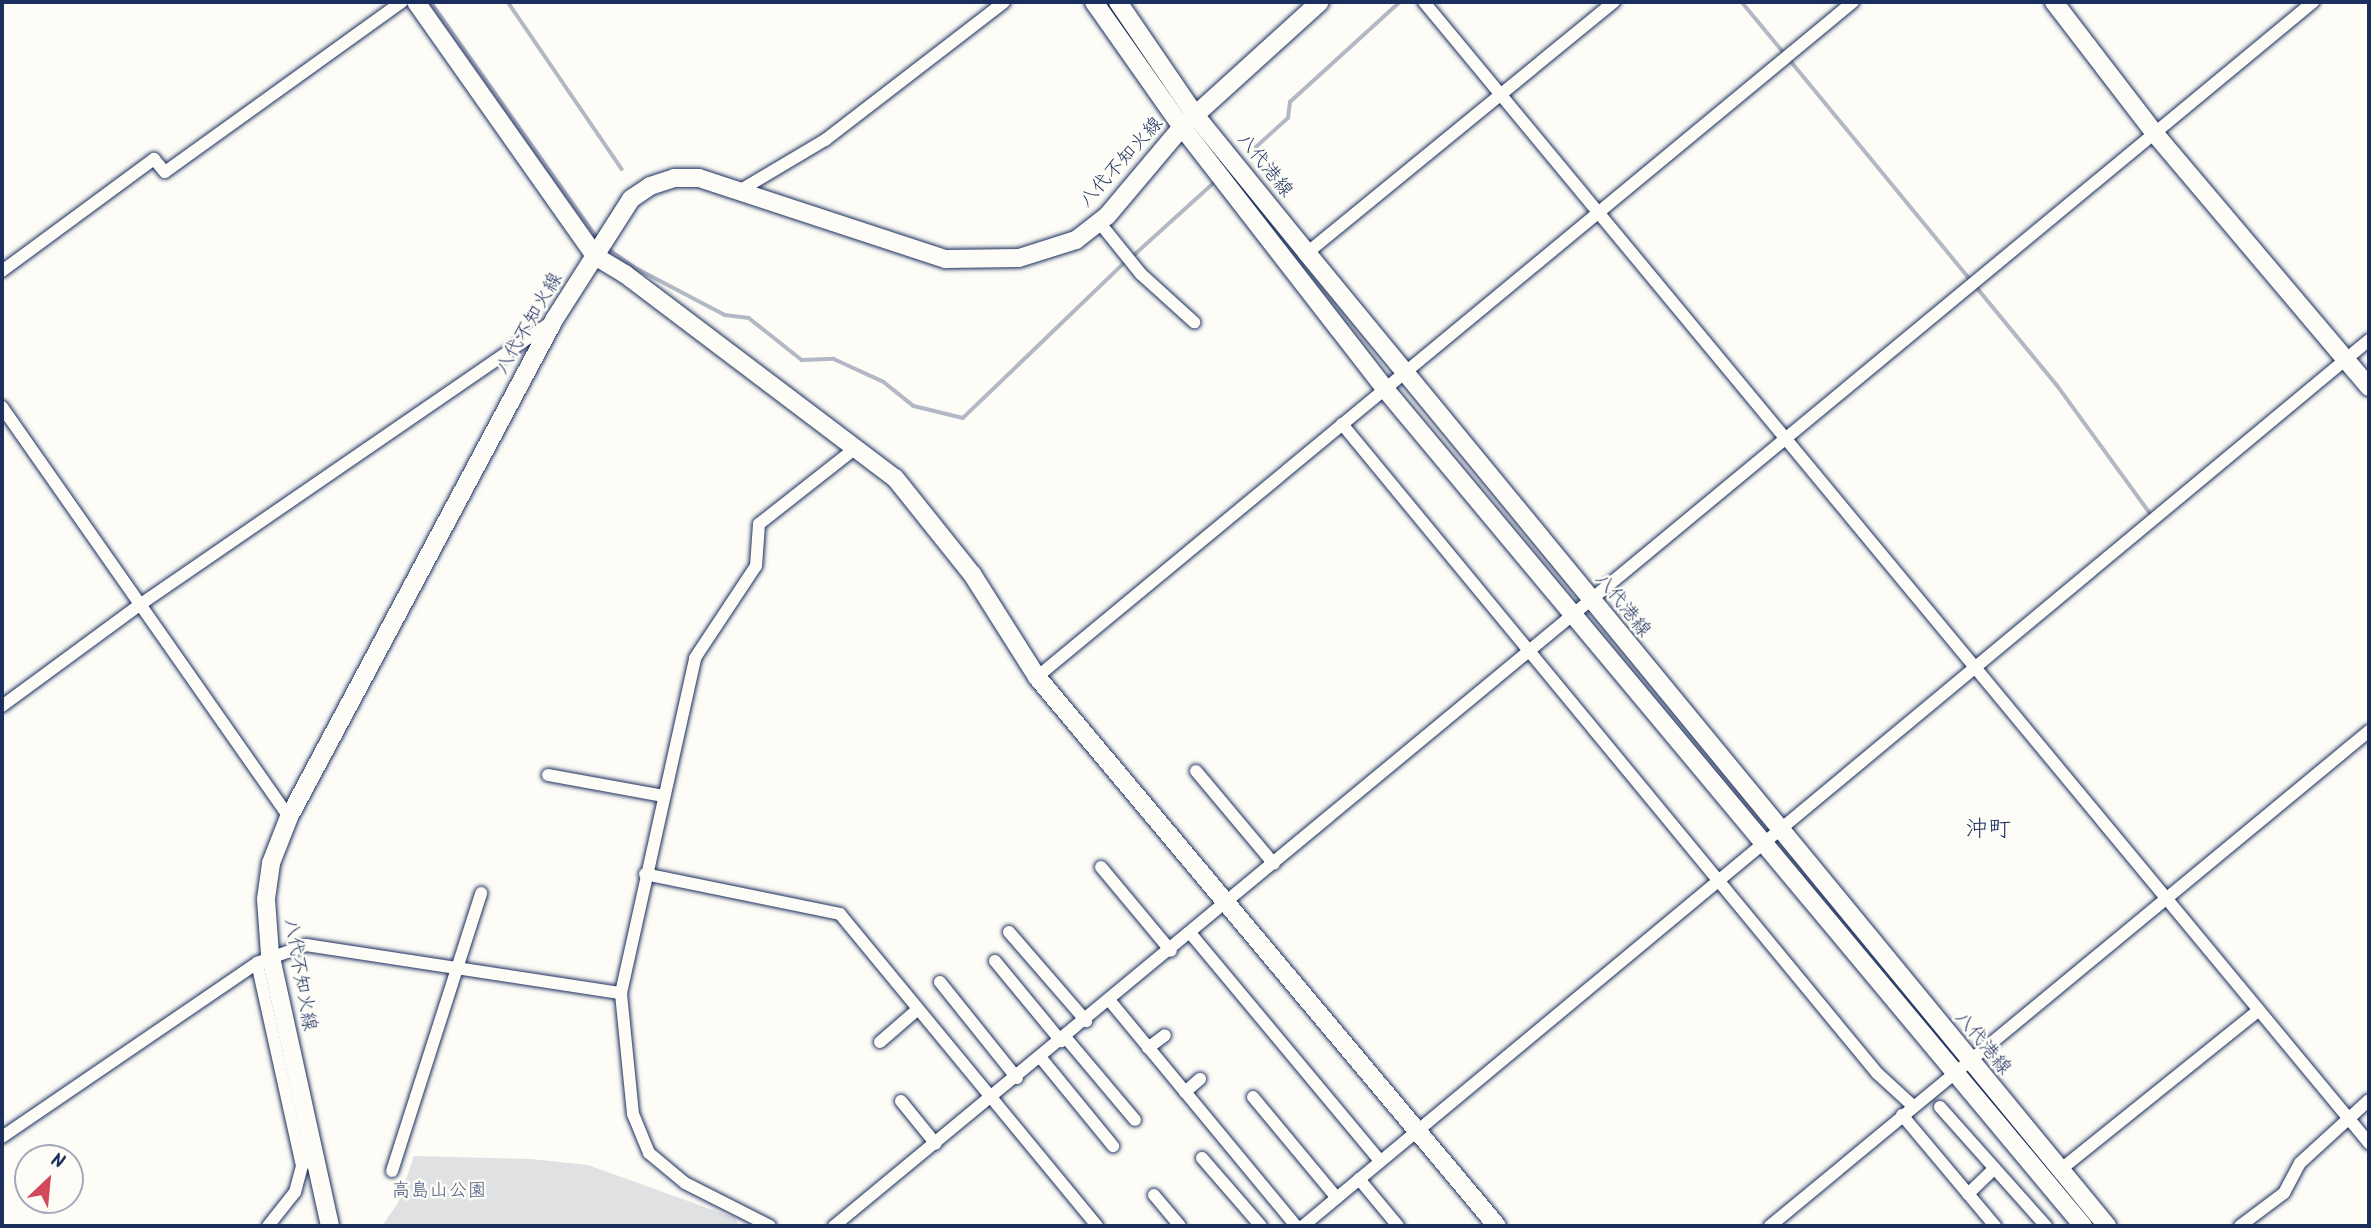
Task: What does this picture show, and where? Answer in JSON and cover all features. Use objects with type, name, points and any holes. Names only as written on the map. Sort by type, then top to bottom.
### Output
[{"type":"main road","points":[[416,2],[598,251],[895,478],[972,575],[1037,677],[1229,902],[1497,1226]]},
{"type":"main road","name":"八代港線","points":[[1094,2],[1189,121],[1385,389],[1575,613],[1772,835]]},
{"type":"main road","name":"八代港線","points":[[1118,2],[1189,121],[1407,370],[1772,835],[1961,1065],[2083,1226]]},
{"type":"main road","name":"八代不知火線","points":[[330,1226],[264,958],[267,881],[289,817],[554,320],[631,200],[650,186],[674,178],[699,178],[946,259],[1018,258],[1076,240],[1098,222],[1189,121],[1320,2]]},
{"type":"main road","points":[[2054,2],[2156,135],[2369,387]]},
{"type":"main road","name":"八代港線","points":[[1961,1065],[2060,1171],[2107,1226]]},
{"type":"street","points":[[2,271],[154,159],[165,172],[402,2]]},
{"type":"street","points":[[739,191],[825,140],[1004,2]]},
{"type":"street","points":[[1424,2],[2369,1143]]},
{"type":"street","points":[[1307,253],[1614,2]]},
{"type":"street","points":[[1037,677],[1597,210],[1853,2]]},
{"type":"street","points":[[834,1226],[1171,951],[1784,438],[2156,135],[2313,2]]},
{"type":"street","points":[[1098,222],[1141,274],[1194,321]]},
{"type":"street","points":[[2,706],[141,604],[554,320]]},
{"type":"street","points":[[1303,1226],[2369,340]]},
{"type":"street","points":[[2,407],[289,817]]},
{"type":"street","points":[[1342,424],[1720,878],[1877,1073],[1913,1106]]},
{"type":"street","points":[[769,1226],[685,1183],[649,1153],[633,1114],[621,993],[645,874],[695,658],[756,566],[759,524],[857,447]]},
{"type":"street","points":[[1769,1226],[2165,895],[2369,731]]},
{"type":"street","points":[[1196,771],[1274,864]]},
{"type":"street","points":[[548,775],[663,796]]},
{"type":"street","points":[[1101,867],[1171,951]]},
{"type":"street","points":[[645,874],[840,914],[1097,1226]]},
{"type":"street","points":[[392,1171],[481,893]]},
{"type":"street","points":[[1009,932],[1086,1021]]},
{"type":"street","points":[[1191,934],[1380,1161]]},
{"type":"street","points":[[2,1137],[264,958],[306,945],[621,993]]},
{"type":"street","points":[[264,958],[302,1166],[295,1192],[268,1226]]},
{"type":"street","points":[[995,961],[1135,1120]]},
{"type":"street","points":[[940,982],[1017,1078]]},
{"type":"street","points":[[1110,1001],[1296,1226]]},
{"type":"street","points":[[880,1042],[918,1009]]},
{"type":"street","points":[[2060,1171],[2259,1010]]},
{"type":"street","points":[[1148,1048],[1165,1035]]},
{"type":"street","points":[[1041,1058],[1113,1146]]},
{"type":"street","points":[[1185,1092],[1200,1079]]},
{"type":"street","points":[[1254,1097],[1337,1198]]},
{"type":"street","points":[[2240,1226],[2284,1193],[2300,1163],[2351,1121],[2369,1100]]},
{"type":"street","points":[[901,1101],[936,1144]]},
{"type":"street","points":[[1941,1107],[2046,1226]]},
{"type":"street","points":[[1902,1115],[1995,1226]]},
{"type":"street","points":[[1202,1158],[1261,1226]]},
{"type":"street","points":[[1968,1194],[1995,1168]]},
{"type":"street","points":[[1359,1179],[1398,1226]]},
{"type":"street","points":[[1154,1195],[1180,1226]]},
{"type":"green space","name":"高島山公園","points":[[414,1156],[531,1159],[588,1165],[735,1218],[739,1226],[382,1226],[398,1203]]},
{"type":"waterway","points":[[431,2],[599,240]]},
{"type":"waterway","points":[[508,2],[622,169]]},
{"type":"waterway","points":[[1256,147],[1288,118],[1290,102],[1400,2]]},
{"type":"waterway","points":[[1742,2],[1785,54]]},
{"type":"waterway","points":[[1790,60],[2057,385],[2153,517]]},
{"type":"waterway","points":[[1133,256],[1215,182]]},
{"type":"waterway","points":[[607,248],[634,267],[725,315],[749,318],[802,360],[834,359],[884,382],[914,406],[963,418],[1125,262]]},
{"type":"district","name":"沖町","points":[[1988,830]]}]
